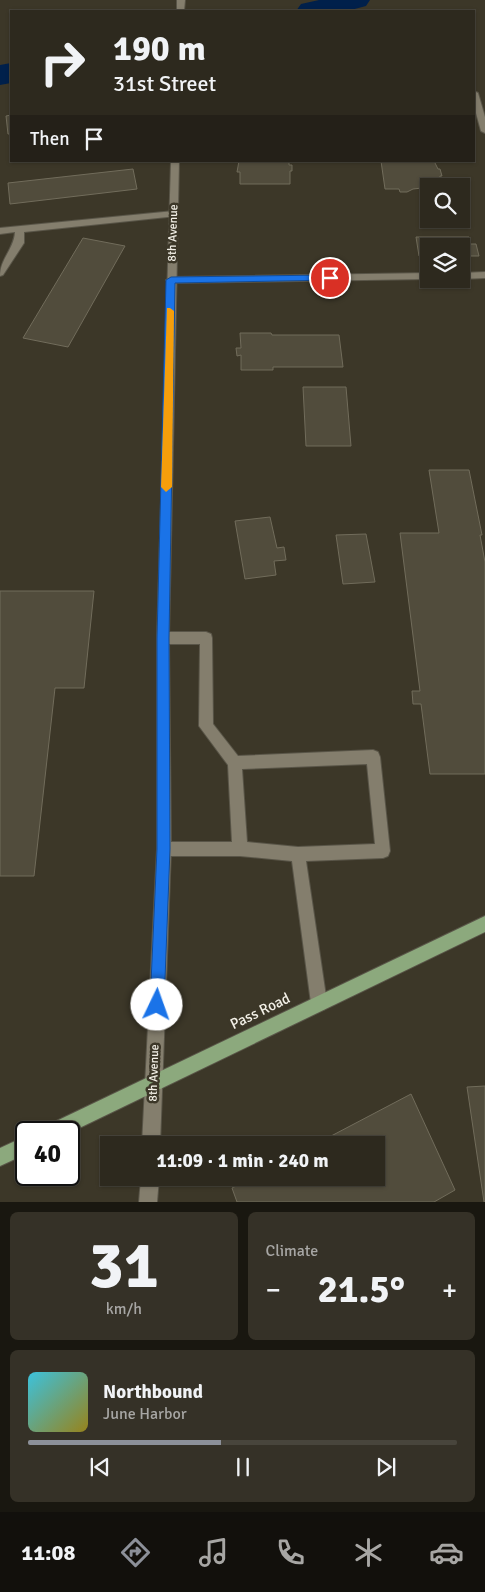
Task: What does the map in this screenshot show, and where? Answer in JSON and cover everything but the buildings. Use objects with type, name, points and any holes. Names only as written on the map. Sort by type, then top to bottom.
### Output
[{"type":"main road","name":"Pass Road","points":[[75,1121],[485,924]]},
{"type":"main road","points":[[0,1158],[15,1150]]},
{"type":"street","points":[[475,96],[485,131]]},
{"type":"street","name":"8th Avenue","points":[[151,1136],[164,849],[163,638],[175,162]]},
{"type":"street","points":[[0,231],[174,214]]},
{"type":"street","points":[[0,273],[19,243],[20,230]]},
{"type":"street","points":[[470,276],[485,275]]},
{"type":"street","points":[[171,280],[420,276]]},
{"type":"street","points":[[163,638],[206,638],[206,726],[235,763],[240,849]]},
{"type":"street","points":[[164,849],[240,849],[298,854],[383,851],[373,757],[235,763]]},
{"type":"street","points":[[298,854],[319,1003]]},
{"type":"street","points":[[148,1202],[149,1186]]},
{"type":"waterway","points":[[316,10],[355,0]]},
{"type":"waterway","points":[[0,75],[10,73]]},
{"type":"slow traffic","points":[[166,487],[170,311]]},
{"type":"route","points":[[157,1005],[164,849],[163,638],[171,280],[330,278]]}]
